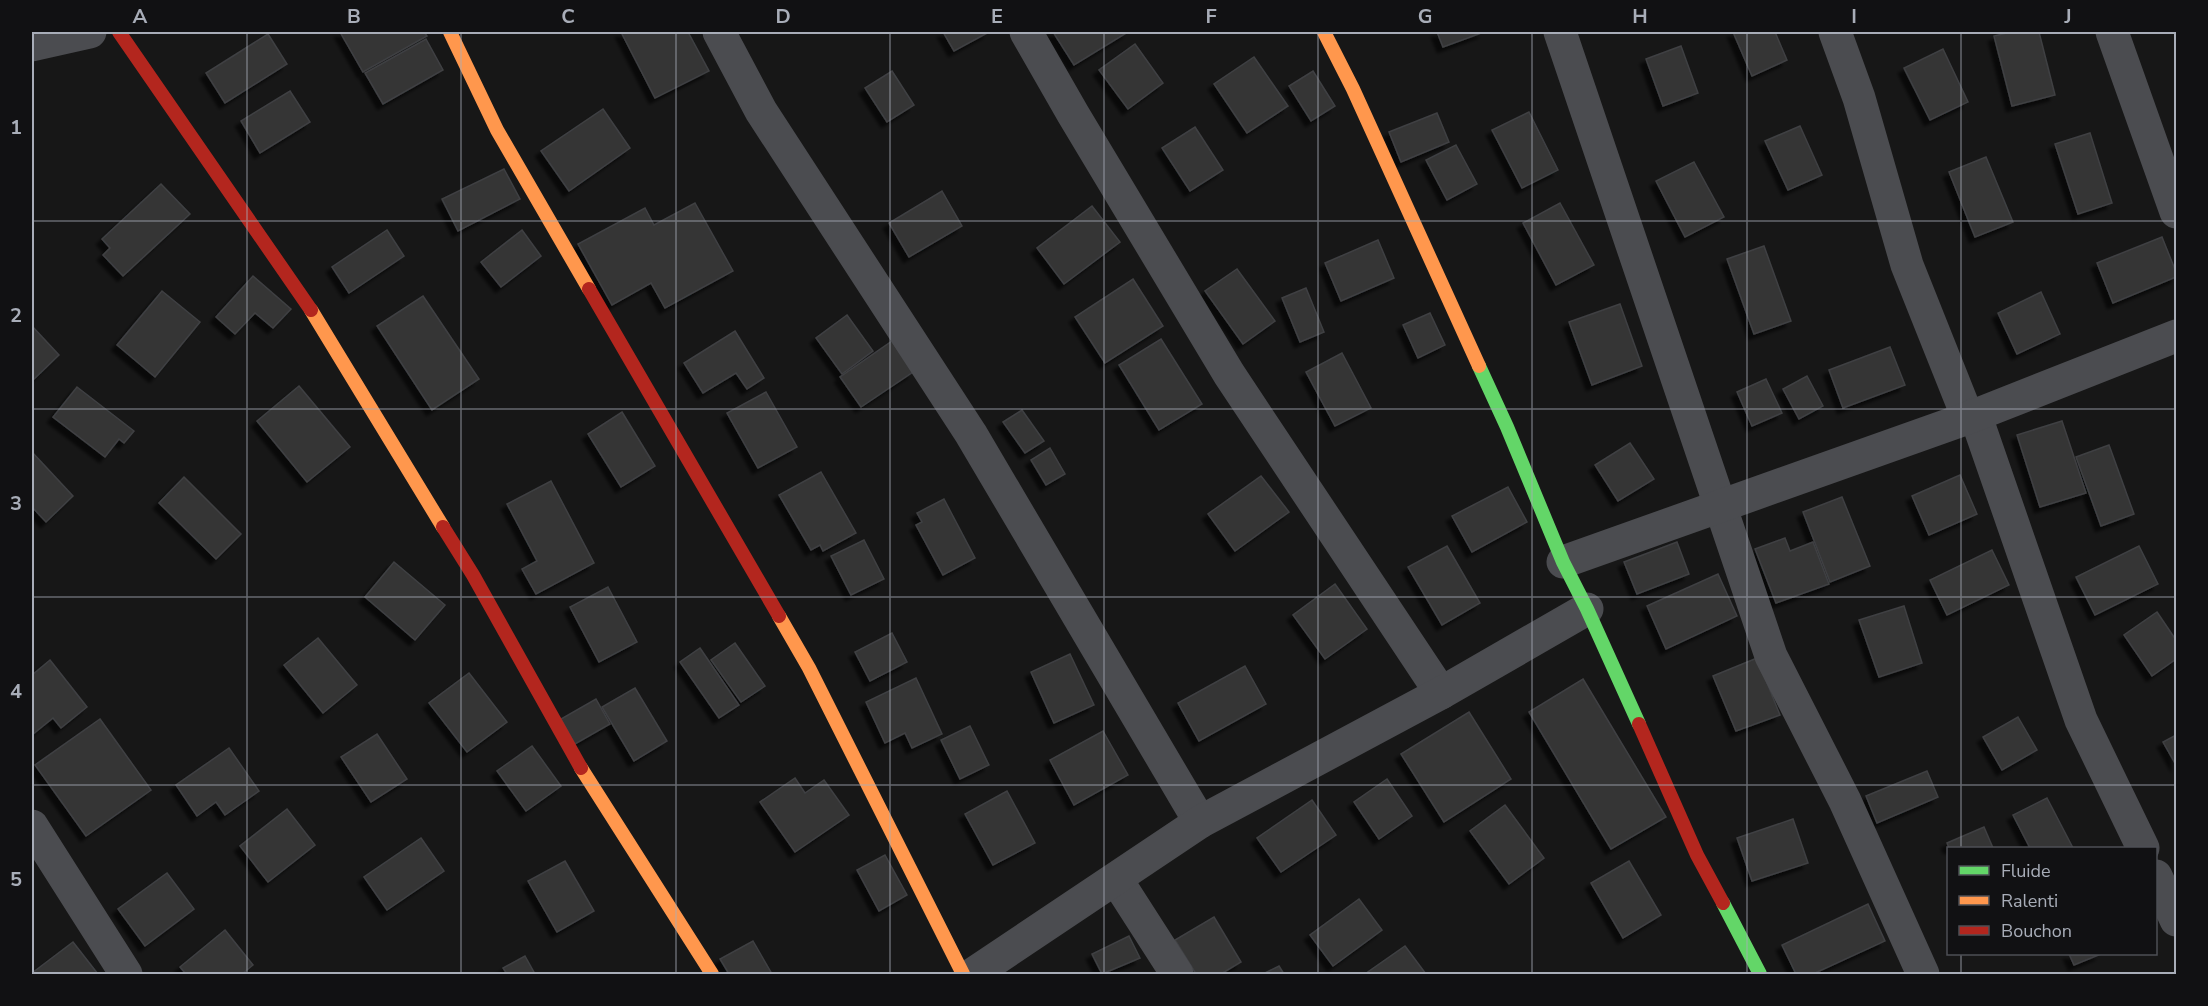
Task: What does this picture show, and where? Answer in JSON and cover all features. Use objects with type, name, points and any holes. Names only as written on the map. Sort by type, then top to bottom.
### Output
[{"type":"street","points":[[32,45],[90,32]]},
{"type":"street","points":[[119,32],[310,308],[473,575],[570,750],[712,975]]},
{"type":"street","points":[[450,32],[497,130],[809,668],[963,975]]},
{"type":"street","points":[[719,32],[761,111],[970,434],[1200,822]]},
{"type":"street","points":[[1026,32],[1229,374],[1441,693]]},
{"type":"street","points":[[1324,32],[1353,89],[1507,427],[1563,562],[1587,609],[1697,855],[1760,975]]},
{"type":"street","points":[[1560,32],[1771,656],[1845,801],[1923,975]]},
{"type":"street","points":[[1835,32],[1859,98],[1907,265],[1971,416],[2081,720],[2141,847]]},
{"type":"street","points":[[2112,32],[2176,212]]},
{"type":"street","points":[[1563,562],[1720,508],[1971,416],[2176,336]]},
{"type":"street","points":[[973,975],[1200,822],[1441,693],[1587,609]]},
{"type":"street","points":[[32,826],[126,975]]},
{"type":"street","points":[[2157,878],[2176,920]]},
{"type":"street","points":[[1116,879],[1178,975]]},
{"type":"building","points":[[340,32],[424,32],[427,36],[363,72]]},
{"type":"building","points":[[621,32],[688,32],[709,71],[655,98]]},
{"type":"building","points":[[943,32],[989,32],[954,51]]},
{"type":"building","points":[[1053,32],[1128,32],[1074,65]]},
{"type":"building","points":[[1437,32],[1484,32],[1443,47]]},
{"type":"building","points":[[1733,32],[1775,32],[1787,60],[1752,76]]},
{"type":"building","points":[[2011,32],[2039,32],[2055,95],[2012,106],[1994,36]]},
{"type":"building","points":[[268,34],[287,64],[225,103],[206,73]]},
{"type":"building","points":[[426,39],[443,70],[383,104],[365,73]]},
{"type":"building","points":[[1135,44],[1163,83],[1128,109],[1099,70]]},
{"type":"building","points":[[1681,46],[1698,93],[1663,106],[1646,59]]},
{"type":"building","points":[[1943,49],[1968,102],[1930,120],[1904,68]]},
{"type":"building","points":[[1254,57],[1288,106],[1247,133],[1214,84]]},
{"type":"building","points":[[892,71],[914,105],[887,122],[865,88]]},
{"type":"building","points":[[1313,71],[1335,106],[1311,121],[1289,86]]},
{"type":"building","points":[[290,91],[310,122],[260,153],[241,121]]},
{"type":"building","points":[[603,109],[630,148],[569,191],[541,151]]},
{"type":"building","points":[[1529,112],[1558,170],[1522,188],[1492,130]]},
{"type":"building","points":[[1437,113],[1449,142],[1401,162],[1389,132]]},
{"type":"building","points":[[1800,126],[1822,175],[1788,190],[1765,141]]},
{"type":"building","points":[[1195,127],[1223,170],[1190,191],[1162,148]]},
{"type":"building","points":[[2090,133],[2112,203],[2078,214],[2055,144]]},
{"type":"building","points":[[1456,145],[1477,184],[1447,200],[1426,160]]},
{"type":"building","points":[[1986,157],[2013,222],[1975,237],[1949,172]]},
{"type":"building","points":[[1694,162],[1724,217],[1685,237],[1656,181]]},
{"type":"building","points":[[504,169],[520,199],[458,231],[442,199]]},
{"type":"building","points":[[161,184],[190,214],[123,276],[103,255],[110,248],[102,239]]},
{"type":"building","points":[[942,191],[962,226],[909,257],[889,223]]},
{"type":"building","points":[[695,203],[733,271],[665,308],[651,283],[612,305],[578,244],[645,208],[654,225]]},
{"type":"building","points":[[1560,203],[1594,265],[1556,285],[1523,223]]},
{"type":"building","points":[[1092,206],[1120,242],[1064,284],[1037,248]]},
{"type":"building","points":[[387,230],[404,256],[349,293],[332,267]]},
{"type":"building","points":[[522,230],[541,256],[501,287],[481,262]]},
{"type":"building","points":[[2162,237],[2176,277],[2113,303],[2097,263]]},
{"type":"building","points":[[1378,240],[1394,278],[1341,301],[1325,263]]},
{"type":"building","points":[[1764,246],[1791,321],[1754,334],[1727,259]]},
{"type":"building","points":[[1237,269],[1275,321],[1243,344],[1205,291]]},
{"type":"building","points":[[253,276],[291,309],[273,328],[255,313],[235,334],[216,317]]},
{"type":"building","points":[[1133,279],[1163,326],[1105,363],[1075,317]]},
{"type":"building","points":[[1306,288],[1324,332],[1300,342],[1282,298]]},
{"type":"building","points":[[162,291],[200,322],[155,377],[117,345]]},
{"type":"building","points":[[2041,292],[2060,334],[2017,354],[1998,313]]},
{"type":"building","points":[[423,296],[479,379],[432,410],[377,326]]},
{"type":"building","points":[[1620,304],[1642,366],[1592,385],[1569,322]]},
{"type":"building","points":[[1430,313],[1445,345],[1418,358],[1403,325]]},
{"type":"building","points":[[847,315],[873,351],[842,374],[816,338]]},
{"type":"building","points":[[32,326],[59,355],[32,381]]},
{"type":"building","points":[[735,331],[764,378],[747,389],[736,373],[703,393],[684,363]]},
{"type":"building","points":[[1161,339],[1202,404],[1159,430],[1119,365]]},
{"type":"building","points":[[892,341],[913,372],[861,407],[840,377]]},
{"type":"building","points":[[1890,347],[1905,385],[1843,408],[1829,370]]},
{"type":"building","points":[[1342,353],[1371,408],[1335,426],[1306,372]]},
{"type":"building","points":[[1807,376],[1823,406],[1799,419],[1783,389]]},
{"type":"building","points":[[1766,379],[1782,413],[1752,426],[1737,392]]},
{"type":"building","points":[[299,386],[350,447],[307,482],[257,421]]},
{"type":"building","points":[[77,387],[134,431],[124,443],[119,439],[105,457],[53,417]]},
{"type":"building","points":[[766,392],[797,447],[758,468],[727,413]]},
{"type":"building","points":[[1022,410],[1044,441],[1025,453],[1003,422]]},
{"type":"building","points":[[622,412],[655,466],[621,487],[588,434]]},
{"type":"building","points":[[2062,421],[2086,493],[2040,507],[2017,435]]},
{"type":"building","points":[[1630,443],[1654,479],[1618,501],[1595,465]]},
{"type":"building","points":[[2109,445],[2134,514],[2101,526],[2076,457]]},
{"type":"building","points":[[1050,448],[1065,474],[1046,485],[1031,460]]},
{"type":"building","points":[[32,452],[73,496],[46,522],[32,507]]},
{"type":"building","points":[[821,472],[856,533],[823,551],[820,545],[811,550],[779,495]]},
{"type":"building","points":[[1960,475],[1977,514],[1929,535],[1912,496]]},
{"type":"building","points":[[1261,476],[1289,512],[1235,551],[1208,514]]},
{"type":"building","points":[[184,477],[241,534],[216,559],[159,503]]},
{"type":"building","points":[[551,481],[594,563],[536,594],[522,569],[537,561],[507,504]]},
{"type":"building","points":[[1508,487],[1527,522],[1472,552],[1452,516]]},
{"type":"building","points":[[1842,497],[1870,566],[1830,582],[1803,512]]},
{"type":"building","points":[[944,499],[975,558],[943,575],[916,525],[922,522],[917,513]]},
{"type":"building","points":[[1785,538],[1790,551],[1813,542],[1829,584],[1776,603],[1755,549]]},
{"type":"building","points":[[864,540],[884,579],[851,595],[831,556]]},
{"type":"building","points":[[1677,542],[1689,574],[1637,594],[1624,562]]},
{"type":"building","points":[[1447,546],[1480,603],[1442,625],[1408,567]]},
{"type":"building","points":[[2139,546],[2158,584],[2095,615],[2076,577]]},
{"type":"building","points":[[1992,550],[2009,585],[1947,615],[1930,580]]},
{"type":"building","points":[[394,562],[445,605],[415,640],[365,597]]},
{"type":"building","points":[[1718,574],[1737,616],[1666,649],[1647,606]]},
{"type":"building","points":[[1335,584],[1367,629],[1325,659],[1293,615]]},
{"type":"building","points":[[608,587],[637,642],[599,662],[570,607]]},
{"type":"building","points":[[1904,606],[1922,663],[1879,677],[1859,620]]},
{"type":"building","points":[[2157,612],[2176,640],[2176,659],[2152,676],[2124,635]]},
{"type":"building","points":[[892,633],[907,662],[870,681],[855,652]]},
{"type":"building","points":[[318,638],[357,685],[323,713],[284,665]]},
{"type":"building","points":[[735,643],[765,686],[741,702],[711,660]]},
{"type":"building","points":[[700,648],[739,705],[719,718],[680,662]]},
{"type":"building","points":[[1070,654],[1094,705],[1054,723],[1031,672]]},
{"type":"building","points":[[1757,658],[1780,715],[1736,731],[1713,676]]},
{"type":"building","points":[[50,660],[87,707],[61,728],[53,718],[32,735],[32,675]]},
{"type":"building","points":[[1245,666],[1266,704],[1199,741],[1178,703]]},
{"type":"building","points":[[469,673],[507,722],[467,752],[429,703]]},
{"type":"building","points":[[916,678],[942,734],[912,748],[905,733],[885,743],[866,702]]},
{"type":"building","points":[[1583,679],[1666,817],[1611,849],[1529,712]]},
{"type":"building","points":[[635,688],[667,741],[634,761],[602,707]]},
{"type":"building","points":[[596,699],[610,724],[575,744],[561,719]]},
{"type":"building","points":[[1469,712],[1511,779],[1444,822],[1401,754]]},
{"type":"building","points":[[2018,717],[2037,750],[2002,770],[1983,737]]},
{"type":"building","points":[[100,719],[151,790],[86,836],[35,765]]},
{"type":"building","points":[[970,726],[989,765],[960,779],[941,740]]},
{"type":"building","points":[[1103,731],[1128,775],[1074,805],[1050,760]]},
{"type":"building","points":[[377,734],[407,779],[371,802],[341,757]]},
{"type":"building","points":[[2176,735],[2176,765],[2163,742]]},
{"type":"building","points":[[532,746],[561,786],[526,811],[497,771]]},
{"type":"building","points":[[229,748],[259,791],[225,815],[216,802],[197,816],[176,785]]},
{"type":"building","points":[[1927,771],[1938,797],[1877,823],[1866,796]]},
{"type":"building","points":[[795,778],[805,793],[824,780],[849,815],[795,852],[760,802]]},
{"type":"building","points":[[1387,779],[1412,816],[1379,839],[1354,802]]},
{"type":"building","points":[[1007,791],[1035,843],[993,865],[965,814]]},
{"type":"building","points":[[2047,798],[2072,847],[2029,847],[2013,815]]},
{"type":"building","points":[[1312,800],[1336,835],[1281,872],[1257,838]]},
{"type":"building","points":[[1505,805],[1544,858],[1509,884],[1470,831]]},
{"type":"building","points":[[287,809],[315,845],[268,882],[240,846]]},
{"type":"building","points":[[1793,819],[1808,863],[1752,881],[1737,838]]},
{"type":"building","points":[[1984,827],[1993,847],[1949,847],[1947,843]]},
{"type":"building","points":[[421,838],[444,871],[387,910],[364,877]]},
{"type":"building","points":[[885,855],[907,895],[879,911],[857,870]]},
{"type":"building","points":[[565,861],[594,911],[557,932],[528,881]]},
{"type":"building","points":[[1629,861],[1661,915],[1623,938],[1591,883]]},
{"type":"building","points":[[167,873],[194,909],[145,946],[118,909]]},
{"type":"building","points":[[1359,899],[1382,930],[1333,966],[1310,935]]},
{"type":"building","points":[[1868,904],[1885,941],[1813,974],[1796,974],[1782,945]]},
{"type":"building","points":[[1214,917],[1241,962],[1221,974],[1196,974],[1175,940]]},
{"type":"building","points":[[225,930],[253,965],[242,974],[186,974],[180,967]]},
{"type":"building","points":[[1129,936],[1140,958],[1102,974],[1092,954]]},
{"type":"building","points":[[753,941],[772,974],[729,974],[720,959]]},
{"type":"building","points":[[73,942],[98,974],[32,974],[32,973]]},
{"type":"building","points":[[1405,946],[1426,974],[1365,974]]},
{"type":"building","points":[[2069,955],[2099,955],[2074,965]]},
{"type":"building","points":[[525,956],[535,974],[507,974],[503,968]]},
{"type":"building","points":[[1279,966],[1284,974],[1263,974]]},
{"type":"traffic: fast","points":[[1479,366],[1563,562],[1639,724]]},
{"type":"traffic: fast","points":[[1723,903],[1760,974]]},
{"type":"traffic: slow","points":[[450,32],[497,130],[589,289]]},
{"type":"traffic: slow","points":[[1324,32],[1353,89],[1479,366]]},
{"type":"traffic: slow","points":[[311,310],[443,527]]},
{"type":"traffic: slow","points":[[779,616],[809,668],[963,974]]},
{"type":"traffic: slow","points":[[581,768],[712,974]]},
{"type":"traffic: jam","points":[[119,32],[311,310]]},
{"type":"traffic: jam","points":[[589,289],[779,616]]},
{"type":"traffic: jam","points":[[443,527],[473,575],[581,768]]},
{"type":"traffic: jam","points":[[1639,724],[1697,855],[1723,903]]}]
